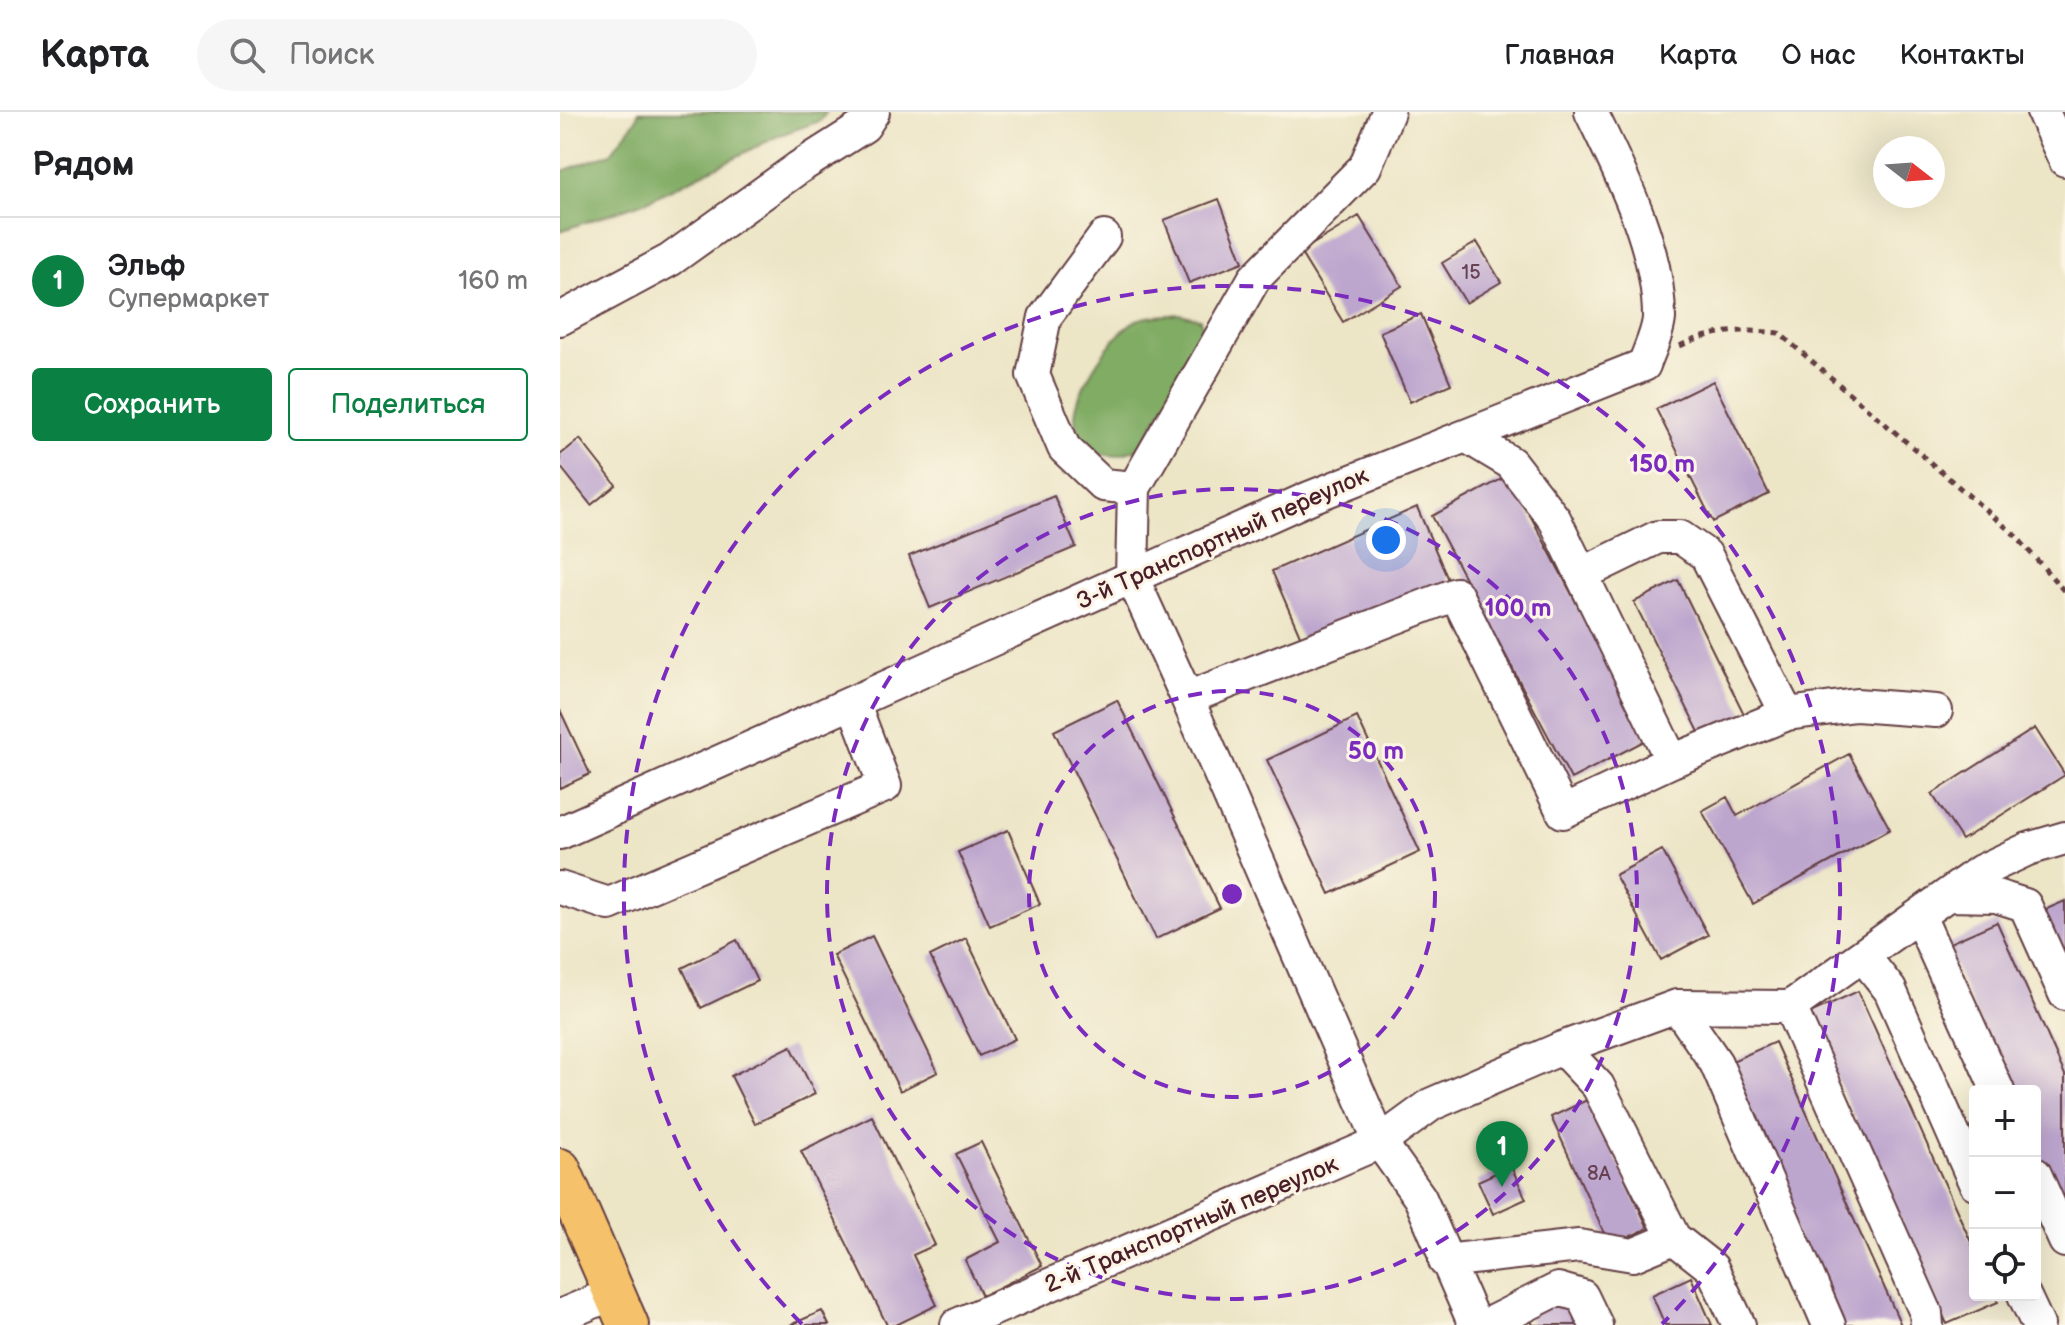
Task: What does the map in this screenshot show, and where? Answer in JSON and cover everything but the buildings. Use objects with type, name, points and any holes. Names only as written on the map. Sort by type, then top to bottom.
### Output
[{"type":"main road","points":[[560,1169],[621,1309]]},
{"type":"street","points":[[560,319],[670,260],[798,168],[864,126],[873,112]]},
{"type":"street","points":[[1388,112],[1365,167],[1254,279],[1134,488],[1132,577],[1380,1142],[1420,1198],[1475,1325]]},
{"type":"street","points":[[1591,112],[1624,179],[1655,274],[1659,321],[1644,365]]},
{"type":"street","points":[[2043,112],[2065,160]]},
{"type":"street","points":[[1104,237],[1045,317],[1033,375],[1064,448],[1103,485],[1134,488]]},
{"type":"street","name":"3-й Транспортный переулок","points":[[560,833],[1309,498],[1644,365]]},
{"type":"street","points":[[1466,436],[1511,463],[1555,520],[1672,761]]},
{"type":"street","points":[[1582,574],[1658,537],[1680,537],[1706,555],[1787,714]]},
{"type":"street","points":[[1187,698],[1456,594],[1563,812],[1672,761],[1787,714],[1856,705],[1936,711]]},
{"type":"street","points":[[560,888],[609,904],[885,786],[853,702]]},
{"type":"street","points":[[1677,1006],[1790,1007],[1920,918],[1981,871],[2028,849],[2065,838]]},
{"type":"street","points":[[1949,895],[1996,896],[2025,905],[2065,994]]},
{"type":"street","points":[[1920,918],[1995,1085]]},
{"type":"street","points":[[1864,957],[1890,990],[1969,1169]]},
{"type":"street","points":[[1677,1006],[1716,1063],[1829,1325]]},
{"type":"street","name":"2-й Транспортный переулок","points":[[957,1325],[1380,1142],[1432,1104],[1562,1048],[1677,1006]]},
{"type":"street","points":[[1790,1007],[1926,1313],[1927,1325]]},
{"type":"street","points":[[1562,1048],[1598,1086],[1674,1238],[1712,1268],[1739,1325]]},
{"type":"street","points":[[2041,1187],[2065,1241]]},
{"type":"street","points":[[1445,1261],[1579,1246],[1633,1255],[1674,1238]]},
{"type":"street","points":[[1486,1325],[1558,1289],[1582,1296],[1596,1325]]},
{"type":"street","points":[[2027,1301],[2038,1325]]},
{"type":"street","points":[[560,1316],[621,1309]]},
{"type":"path","points":[[1644,365],[1700,336],[1746,330],[1779,333],[2015,535],[2065,592]]},
{"type":"green space","points":[[638,112],[827,112],[820,121],[780,135],[647,201],[560,231],[560,172],[611,153],[637,118]]},
{"type":"green space","points":[[1180,314],[1200,319],[1206,339],[1139,448],[1116,455],[1098,453],[1083,439],[1075,422],[1081,392],[1088,378],[1117,336],[1137,320]]},
{"type":"place","name":"Эльф","points":[[1502,1187]]}]
